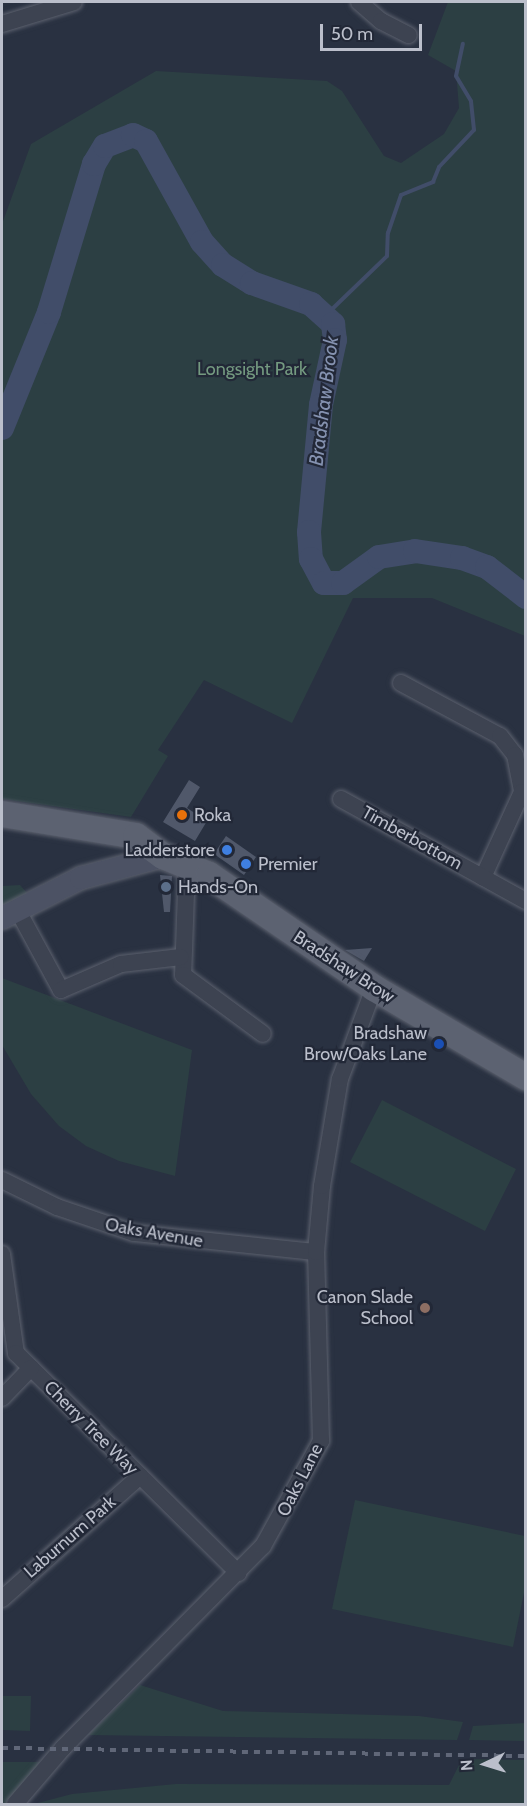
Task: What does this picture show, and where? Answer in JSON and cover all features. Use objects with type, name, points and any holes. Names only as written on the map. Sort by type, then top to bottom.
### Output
[{"type":"main road","name":"Bradshaw Brow","points":[[2,814],[136,836],[374,988],[525,1077]]},
{"type":"main road","points":[[9,914],[81,878],[175,860]]},
{"type":"street","points":[[2,24],[74,2]]},
{"type":"street","points":[[359,2],[381,21],[409,36]]},
{"type":"street","name":"Timberbottom","points":[[401,683],[488,728],[515,755],[522,792],[483,877]]},
{"type":"street","name":"Timberbottom","points":[[341,798],[525,901]]},
{"type":"street","points":[[175,860],[181,957],[187,981],[263,1034]]},
{"type":"street","points":[[9,914],[61,990],[121,964],[181,957]]},
{"type":"street","name":"Oaks Lane","points":[[15,1804],[63,1748],[238,1573],[273,1532],[321,1441],[316,1252],[340,1079],[374,988]]},
{"type":"street","name":"Oaks Avenue","points":[[2,1180],[68,1212],[134,1233],[316,1252]]},
{"type":"street","name":"Cherry Tree Way","points":[[2,1254],[3,1283],[13,1346],[30,1368],[238,1573]]},
{"type":"street","points":[[2,1398],[30,1368]]},
{"type":"street","name":"Laburnum Park","points":[[2,1599],[140,1476]]},
{"type":"green space","name":"Longsight Park","points":[[448,2],[525,2],[525,636],[432,598],[353,598],[292,723],[204,680],[158,750],[168,756],[131,817],[2,799],[2,224],[31,144],[156,71],[327,81],[342,91],[384,156],[401,163],[444,134],[459,108],[456,71],[428,55]]},
{"type":"green space","points":[[20,885],[28,894],[2,909],[2,886]]},
{"type":"green space","points":[[2,978],[192,1050],[175,1176],[119,1161],[86,1146],[59,1126],[31,1094],[2,1045]]},
{"type":"green space","points":[[382,1100],[516,1169],[485,1231],[350,1162]]},
{"type":"green space","points":[[355,1500],[525,1536],[525,1588],[513,1647],[332,1609]]},
{"type":"green space","points":[[140,1685],[223,1711],[419,1716],[463,1722],[457,1740],[88,1735]]},
{"type":"green space","points":[[2,1696],[31,1696],[30,1731],[2,1730]]},
{"type":"green space","points":[[525,1723],[525,1741],[469,1740],[473,1726]]},
{"type":"green space","points":[[462,1759],[525,1760],[525,1804],[34,1804],[72,1794],[176,1784],[449,1785]]},
{"type":"green space","points":[[2,1762],[44,1762],[6,1804],[2,1804]]},
{"type":"building","name":"Roka","points":[[189,780],[200,787],[187,808],[207,821],[195,841],[163,822]]},
{"type":"building","points":[[226,836],[256,857],[244,875],[214,854]]},
{"type":"building","name":"Hands-On","points":[[160,875],[172,876],[170,912],[164,912]]},
{"type":"building","points":[[372,948],[364,961],[345,950]]},
{"type":"waterway","points":[[327,314],[387,256],[388,233],[401,195],[433,182],[439,167],[474,130],[471,101],[456,76],[463,44]]},
{"type":"waterway","name":"Bradshaw Brook","points":[[2,428],[49,312],[94,164],[105,146],[133,135],[146,141],[202,242],[223,265],[252,283],[311,304],[333,324],[335,340],[321,405],[309,532],[311,559],[324,583],[343,583],[379,557],[415,551],[462,558],[487,567],[526,597]]},
{"type":"railway","points":[[2,1748],[526,1756]]},
{"type":"place","name":"Roka","points":[[182,815]]},
{"type":"place","name":"Ladderstore","points":[[227,850]]},
{"type":"place","name":"Premier","points":[[246,864]]},
{"type":"place","name":"Hands-On","points":[[166,887]]},
{"type":"place","name":"Bradshaw Brow/Oaks Lane","points":[[439,1044]]},
{"type":"place","name":"Canon Slade School","points":[[425,1308]]}]
